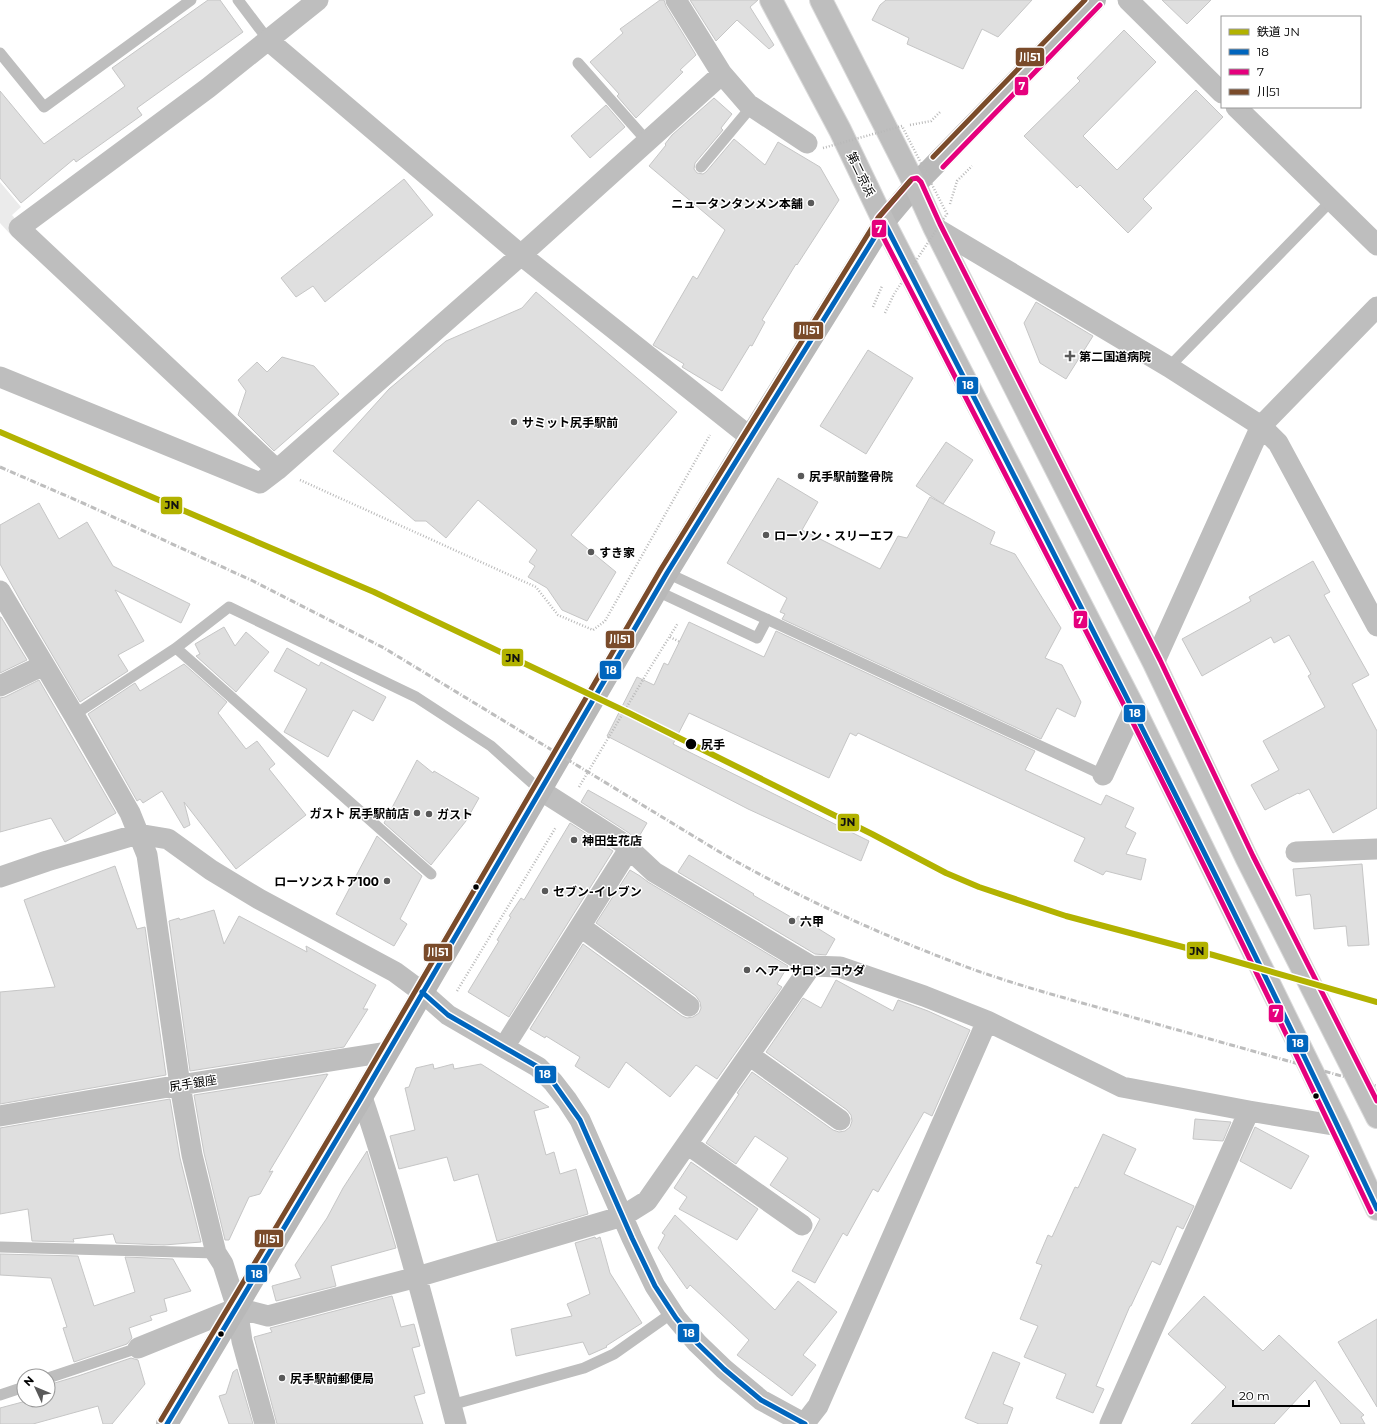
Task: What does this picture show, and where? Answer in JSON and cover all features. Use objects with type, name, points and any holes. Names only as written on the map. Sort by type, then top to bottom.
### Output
[{"type":"highway","name":"第二京浜","points":[[771,0],[840,130],[884,222],[1134,708],[1339,1126],[1377,1209]]},
{"type":"highway","points":[[821,0],[915,185],[941,221],[1247,859],[1377,1117]]},
{"type":"main road","points":[[167,1424],[362,1097],[662,582],[750,437],[884,222],[915,185],[1095,0]]},
{"type":"street","points":[[277,470],[19,228],[208,88],[318,0]]},
{"type":"street","points":[[676,0],[722,74],[748,104],[815,146]]},
{"type":"street","points":[[1128,0],[1221,92]]},
{"type":"street","points":[[269,40],[521,256],[750,437]]},
{"type":"street","points":[[0,377],[260,482],[277,470],[521,256],[722,74]]},
{"type":"street","points":[[1237,108],[1377,245]]},
{"type":"street","points":[[941,221],[1261,426],[1278,442],[1377,626]]},
{"type":"street","points":[[1154,663],[1261,426],[1377,307]]},
{"type":"street","points":[[0,591],[130,813],[147,855],[180,1085],[192,1155],[216,1253],[223,1264],[237,1308],[242,1341],[265,1424]]},
{"type":"street","points":[[0,686],[44,665]]},
{"type":"street","points":[[1103,776],[1134,708]]},
{"type":"street","points":[[540,790],[623,843],[654,872],[811,966],[840,967],[924,996],[986,1021],[1122,1087],[1339,1126]]},
{"type":"street","points":[[0,877],[46,861],[138,834],[168,839],[211,870],[259,899],[395,972],[422,992],[448,1015],[538,1067],[553,1082],[580,1120],[622,1216],[655,1286],[672,1313],[696,1343],[724,1369],[761,1400],[804,1424],[818,1406],[986,1021]]},
{"type":"street","points":[[504,1047],[629,849]]},
{"type":"street","points":[[1296,852],[1377,849]]},
{"type":"street","points":[[581,927],[688,1006]]},
{"type":"street","points":[[138,1348],[237,1308],[268,1316],[417,1278],[622,1216],[647,1201],[811,966]]},
{"type":"street","name":"尻手銀座","points":[[0,1116],[180,1085],[387,1052]]},
{"type":"street","points":[[749,1056],[840,1120]]},
{"type":"street","points":[[362,1097],[376,1138],[417,1278],[453,1414]]},
{"type":"street","points":[[1110,1424],[1249,1111]]},
{"type":"street","points":[[687,1144],[802,1225]]},
{"type":"lane","points":[[0,53],[44,107],[191,0]]},
{"type":"lane","points":[[238,0],[269,40]]},
{"type":"lane","points":[[578,63],[647,141]]},
{"type":"lane","points":[[700,167],[752,106]]},
{"type":"lane","points":[[1169,367],[1332,200]]},
{"type":"lane","points":[[662,582],[757,638],[767,619]]},
{"type":"lane","points":[[662,582],[767,619],[1103,776]]},
{"type":"lane","points":[[74,715],[176,648],[229,608],[416,697],[491,746],[540,790]]},
{"type":"lane","points":[[176,648],[431,874]]},
{"type":"lane","points":[[0,1247],[216,1253]]},
{"type":"lane","points":[[453,1414],[584,1368],[614,1354],[672,1313]]},
{"type":"lane","points":[[56,1375],[138,1348]]},
{"type":"lane","points":[[0,1395],[16,1390]]},
{"type":"path","points":[[815,146],[902,126],[931,122],[941,111]]},
{"type":"path","points":[[902,126],[941,221]]},
{"type":"path","points":[[885,313],[894,294],[941,221],[957,181],[972,166]]},
{"type":"path","points":[[873,307],[882,286]]},
{"type":"path","points":[[277,470],[536,587],[558,614],[592,630],[605,621],[711,434]]},
{"type":"path","points":[[454,996],[678,623]]},
{"type":"path","points":[[670,636],[680,642]]},
{"type":"shaded area","points":[[0,182],[21,207],[12,215],[17,221],[11,235],[0,223]]},
{"type":"building","points":[[208,0],[220,0],[243,32],[137,108],[142,115],[76,162],[74,159],[21,203],[0,178],[0,91],[44,144],[125,86],[112,68]]},
{"type":"building","points":[[660,0],[664,0],[666,6],[696,55],[680,70],[683,72],[636,118],[617,96],[619,94],[590,62],[623,33],[620,29]]},
{"type":"building","points":[[690,0],[758,0],[750,7],[774,45],[769,49],[737,20],[716,41]]},
{"type":"building","points":[[886,0],[1032,0],[998,37],[982,29],[963,69],[907,44],[909,38],[872,20],[880,5]]},
{"type":"building","points":[[1162,0],[1211,0],[1187,24]]},
{"type":"building","points":[[1124,30],[1156,62],[1083,136],[1117,170],[1196,90],[1223,117],[1143,199],[1152,208],[1128,233],[1080,185],[1077,188],[1024,136],[1080,81],[1077,78]]},
{"type":"building","points":[[714,98],[732,114],[721,128],[723,130],[695,163],[694,169],[697,173],[703,174],[706,172],[734,139],[765,165],[778,142],[820,167],[839,200],[797,265],[796,264],[762,320],[765,322],[752,346],[750,345],[722,391],[682,367],[684,364],[653,345],[693,276],[697,279],[725,230],[649,166],[672,135]]},
{"type":"building","points":[[606,105],[625,127],[590,158],[571,136]]},
{"type":"building","points":[[404,179],[433,215],[325,302],[313,286],[296,297],[281,278]]},
{"type":"building","name":"サミット尻手駅前","points":[[536,292],[677,412],[571,535],[616,572],[587,621],[562,610],[547,588],[528,577],[535,566],[529,562],[537,550],[478,500],[446,538],[426,521],[415,521],[333,451],[389,389],[446,341],[522,308]]},
{"type":"building","points":[[1036,302],[1093,336],[1066,379],[1040,363],[1024,323]]},
{"type":"building","points":[[868,350],[913,378],[866,454],[820,426]]},
{"type":"building","points":[[282,357],[314,366],[339,394],[274,451],[238,415],[246,391],[238,380],[257,362],[267,372]]},
{"type":"building","points":[[946,442],[973,460],[943,504],[916,486]]},
{"type":"building","points":[[778,478],[818,502],[802,530],[880,569],[898,536],[907,538],[930,497],[995,532],[990,544],[1015,554],[1061,628],[1045,658],[1062,665],[1081,702],[1075,717],[1057,708],[1041,739],[782,619],[785,614],[780,612],[787,598],[727,563]]},
{"type":"building","points":[[39,503],[59,539],[87,522],[113,566],[190,604],[181,623],[115,590],[144,641],[118,655],[128,671],[80,702],[0,564],[0,525]]},
{"type":"building","points":[[1313,561],[1330,592],[1324,595],[1369,675],[1352,684],[1377,731],[1377,808],[1333,833],[1309,789],[1265,810],[1251,785],[1279,770],[1263,741],[1325,707],[1308,676],[1311,674],[1289,635],[1274,643],[1271,637],[1202,676],[1182,639],[1251,601],[1249,597]]},
{"type":"building","points":[[0,617],[27,660],[0,673]]},
{"type":"building","points":[[689,622],[764,657],[776,631],[1035,751],[1025,770],[1101,805],[1106,795],[1134,808],[1125,827],[1136,833],[1126,854],[1146,859],[1141,880],[1106,871],[1103,875],[1074,861],[1085,838],[858,733],[856,736],[850,733],[829,778],[689,713],[673,744],[869,841],[861,861],[748,809],[607,736],[637,677],[654,685],[664,663],[668,665]]},
{"type":"building","points":[[224,627],[235,646],[246,632],[269,652],[236,692],[196,656],[200,654],[195,644]]},
{"type":"building","points":[[287,648],[319,666],[321,662],[386,697],[373,721],[353,710],[328,757],[284,732],[307,689],[274,671]]},
{"type":"building","points":[[184,664],[227,702],[218,713],[246,749],[257,741],[275,764],[269,769],[306,815],[236,869],[184,802],[190,825],[184,828],[162,791],[143,803],[140,799],[137,801],[88,714],[135,683],[140,691]]},
{"type":"building","points":[[39,680],[116,813],[65,842],[51,818],[0,832],[0,698]]},
{"type":"building","name":"ガスト 尻手駅前店","points":[[417,760],[433,773],[434,771],[479,798],[466,821],[431,865],[384,823]]},
{"type":"building","points":[[588,790],[647,823],[637,840],[629,833],[581,802]]},
{"type":"building","points":[[570,823],[613,851],[509,1017],[468,992],[499,941],[497,940],[511,917],[509,916],[521,898],[524,900]]},
{"type":"building","points":[[377,836],[422,876],[400,919],[407,924],[394,946],[336,914]]},
{"type":"building","points":[[689,855],[796,920],[798,916],[835,939],[826,955],[815,954],[678,872]]},
{"type":"building","points":[[1362,864],[1369,945],[1348,946],[1346,926],[1314,929],[1310,894],[1296,896],[1293,869]]},
{"type":"building","points":[[115,866],[137,929],[145,927],[166,1075],[0,1104],[0,992],[55,987],[24,900]]},
{"type":"building","points":[[630,870],[788,966],[777,984],[782,987],[717,1079],[696,1065],[670,1097],[626,1062],[609,1088],[575,1066],[580,1057],[546,1036],[545,1038],[530,1029],[583,944],[682,1016],[687,1018],[693,1017],[699,1013],[701,1008],[700,1002],[696,996],[596,923]]},
{"type":"building","points":[[214,910],[224,944],[239,916],[307,952],[306,946],[376,985],[363,1009],[368,1009],[344,1047],[190,1071],[169,921],[179,918],[180,920]]},
{"type":"building","points":[[836,980],[893,1011],[898,1000],[928,1011],[970,1030],[932,1116],[924,1112],[878,1192],[873,1189],[847,1236],[843,1233],[815,1283],[792,1271],[820,1219],[770,1185],[788,1158],[755,1136],[736,1164],[706,1143],[752,1072],[833,1130],[839,1132],[845,1131],[850,1127],[852,1121],[851,1115],[847,1110],[766,1052],[803,998],[821,1008]]},
{"type":"building","points":[[433,1064],[434,1069],[453,1064],[454,1069],[481,1064],[549,1107],[534,1111],[546,1155],[554,1152],[560,1174],[576,1169],[588,1214],[497,1241],[478,1174],[454,1181],[447,1157],[399,1169],[390,1136],[415,1130],[405,1088],[409,1087],[416,1068]]},
{"type":"building","points":[[327,1074],[269,1172],[273,1171],[260,1194],[249,1197],[229,1240],[225,1240],[204,1153],[194,1095]]},
{"type":"building","points":[[170,1099],[180,1158],[201,1242],[164,1245],[116,1243],[113,1234],[73,1239],[74,1242],[32,1241],[28,1209],[0,1214],[0,1128]]},
{"type":"building","points":[[1195,1119],[1231,1122],[1223,1141],[1193,1139]]},
{"type":"building","points":[[1255,1127],[1309,1156],[1291,1189],[1240,1161]]},
{"type":"building","points":[[1103,1134],[1136,1149],[1124,1174],[1194,1206],[1183,1229],[1177,1226],[1160,1265],[1152,1261],[1130,1306],[1096,1386],[1104,1389],[1093,1413],[1056,1398],[1066,1374],[1024,1357],[1038,1326],[1020,1319],[1042,1265],[1036,1263],[1048,1235],[1052,1237],[1075,1187],[1078,1188]]},
{"type":"building","points":[[367,1151],[396,1248],[331,1266],[336,1286],[276,1301],[272,1286],[301,1278],[295,1265],[327,1218],[343,1188]]},
{"type":"building","points":[[691,1162],[758,1209],[737,1240],[679,1209],[687,1197],[674,1188]]},
{"type":"building","points":[[675,1215],[775,1310],[798,1281],[837,1312],[803,1355],[816,1365],[792,1396],[737,1355],[749,1340],[690,1285],[687,1289],[658,1248],[665,1235],[662,1233]]},
{"type":"building","points":[[595,1237],[596,1239],[600,1237],[610,1273],[642,1323],[606,1346],[607,1347],[589,1355],[583,1342],[516,1356],[511,1329],[572,1316],[567,1304],[590,1294],[575,1243]]},
{"type":"building","points":[[0,1254],[78,1256],[94,1306],[135,1292],[125,1257],[173,1259],[191,1291],[164,1299],[167,1311],[150,1316],[152,1320],[129,1328],[132,1338],[127,1344],[74,1362],[63,1328],[67,1327],[51,1278],[0,1275]]},
{"type":"building","points":[[392,1296],[401,1327],[414,1324],[420,1346],[412,1348],[425,1393],[414,1396],[423,1424],[277,1424],[254,1337],[272,1332],[270,1328]]},
{"type":"building","points":[[1204,1296],[1263,1351],[1279,1335],[1364,1415],[1361,1417],[1365,1424],[1341,1424],[1315,1380],[1274,1424],[1191,1424],[1226,1387],[1168,1334]]},
{"type":"building","points":[[1377,1319],[1377,1407],[1338,1342]]},
{"type":"building","points":[[993,1352],[1020,1363],[1003,1404],[1013,1408],[1007,1424],[979,1424],[965,1418]]},
{"type":"building","points":[[131,1358],[138,1360],[145,1384],[112,1424],[103,1424],[98,1406],[33,1424],[0,1424],[0,1408],[16,1404],[16,1408],[56,1408],[56,1383]]},
{"type":"building","points":[[237,1369],[253,1424],[229,1424],[219,1396],[226,1394],[233,1372]]},
{"type":"railway","points":[[0,467],[253,581],[384,648],[723,854],[781,886],[872,929],[964,966],[1022,986],[1377,1086]]},
{"type":"rail line","name":"JN","points":[[0,432],[374,592],[629,713],[872,834],[946,873],[979,887],[1066,916],[1213,955],[1377,1002]]},
{"type":"transit line","name":"川51","points":[[933,157],[1085,0]]},
{"type":"transit line","name":"7","points":[[943,167],[1100,5]]},
{"type":"transit line","name":"7","points":[[1371,1212],[1159,775],[877,225],[878,218],[912,179],[917,178],[921,182],[940,224],[1160,660],[1253,856],[1377,1101]]},
{"type":"transit line","name":"川51","points":[[161,1420],[356,1093],[661,569],[878,218],[910,181]]},
{"type":"transit line","name":"18","points":[[884,222],[1196,837],[1318,1084],[1377,1209]]},
{"type":"transit line","name":"18","points":[[167,1424],[362,1097],[667,573],[884,222]]},
{"type":"transit line","name":"18","points":[[422,992],[448,1015],[538,1067],[553,1082],[580,1120],[655,1286],[676,1318],[697,1343],[724,1369],[761,1400],[805,1424]]},
{"type":"place","name":"ニュータンタンメン本舗","points":[[811,203]]},
{"type":"place","name":"第二国道病院","points":[[1070,356]]},
{"type":"place","name":"サミット尻手駅前","points":[[514,422]]},
{"type":"place","name":"尻手駅前整骨院","points":[[801,476]]},
{"type":"place","name":"ローソン・スリーエフ","points":[[766,535]]},
{"type":"place","name":"すき家","points":[[591,552]]},
{"type":"place","name":"尻手","points":[[691,744]]},
{"type":"place","name":"ガスト 尻手駅前店","points":[[417,813]]},
{"type":"place","name":"ガスト","points":[[429,814]]},
{"type":"place","name":"神田生花店","points":[[574,840]]},
{"type":"place","name":"ローソンストア100","points":[[387,881]]},
{"type":"place","name":"セブン-イレブン","points":[[545,891]]},
{"type":"place","name":"六甲","points":[[792,921]]},
{"type":"place","name":"ヘアーサロン コウダ","points":[[747,970]]},
{"type":"place","name":"尻手駅前郵便局","points":[[282,1378]]}]
